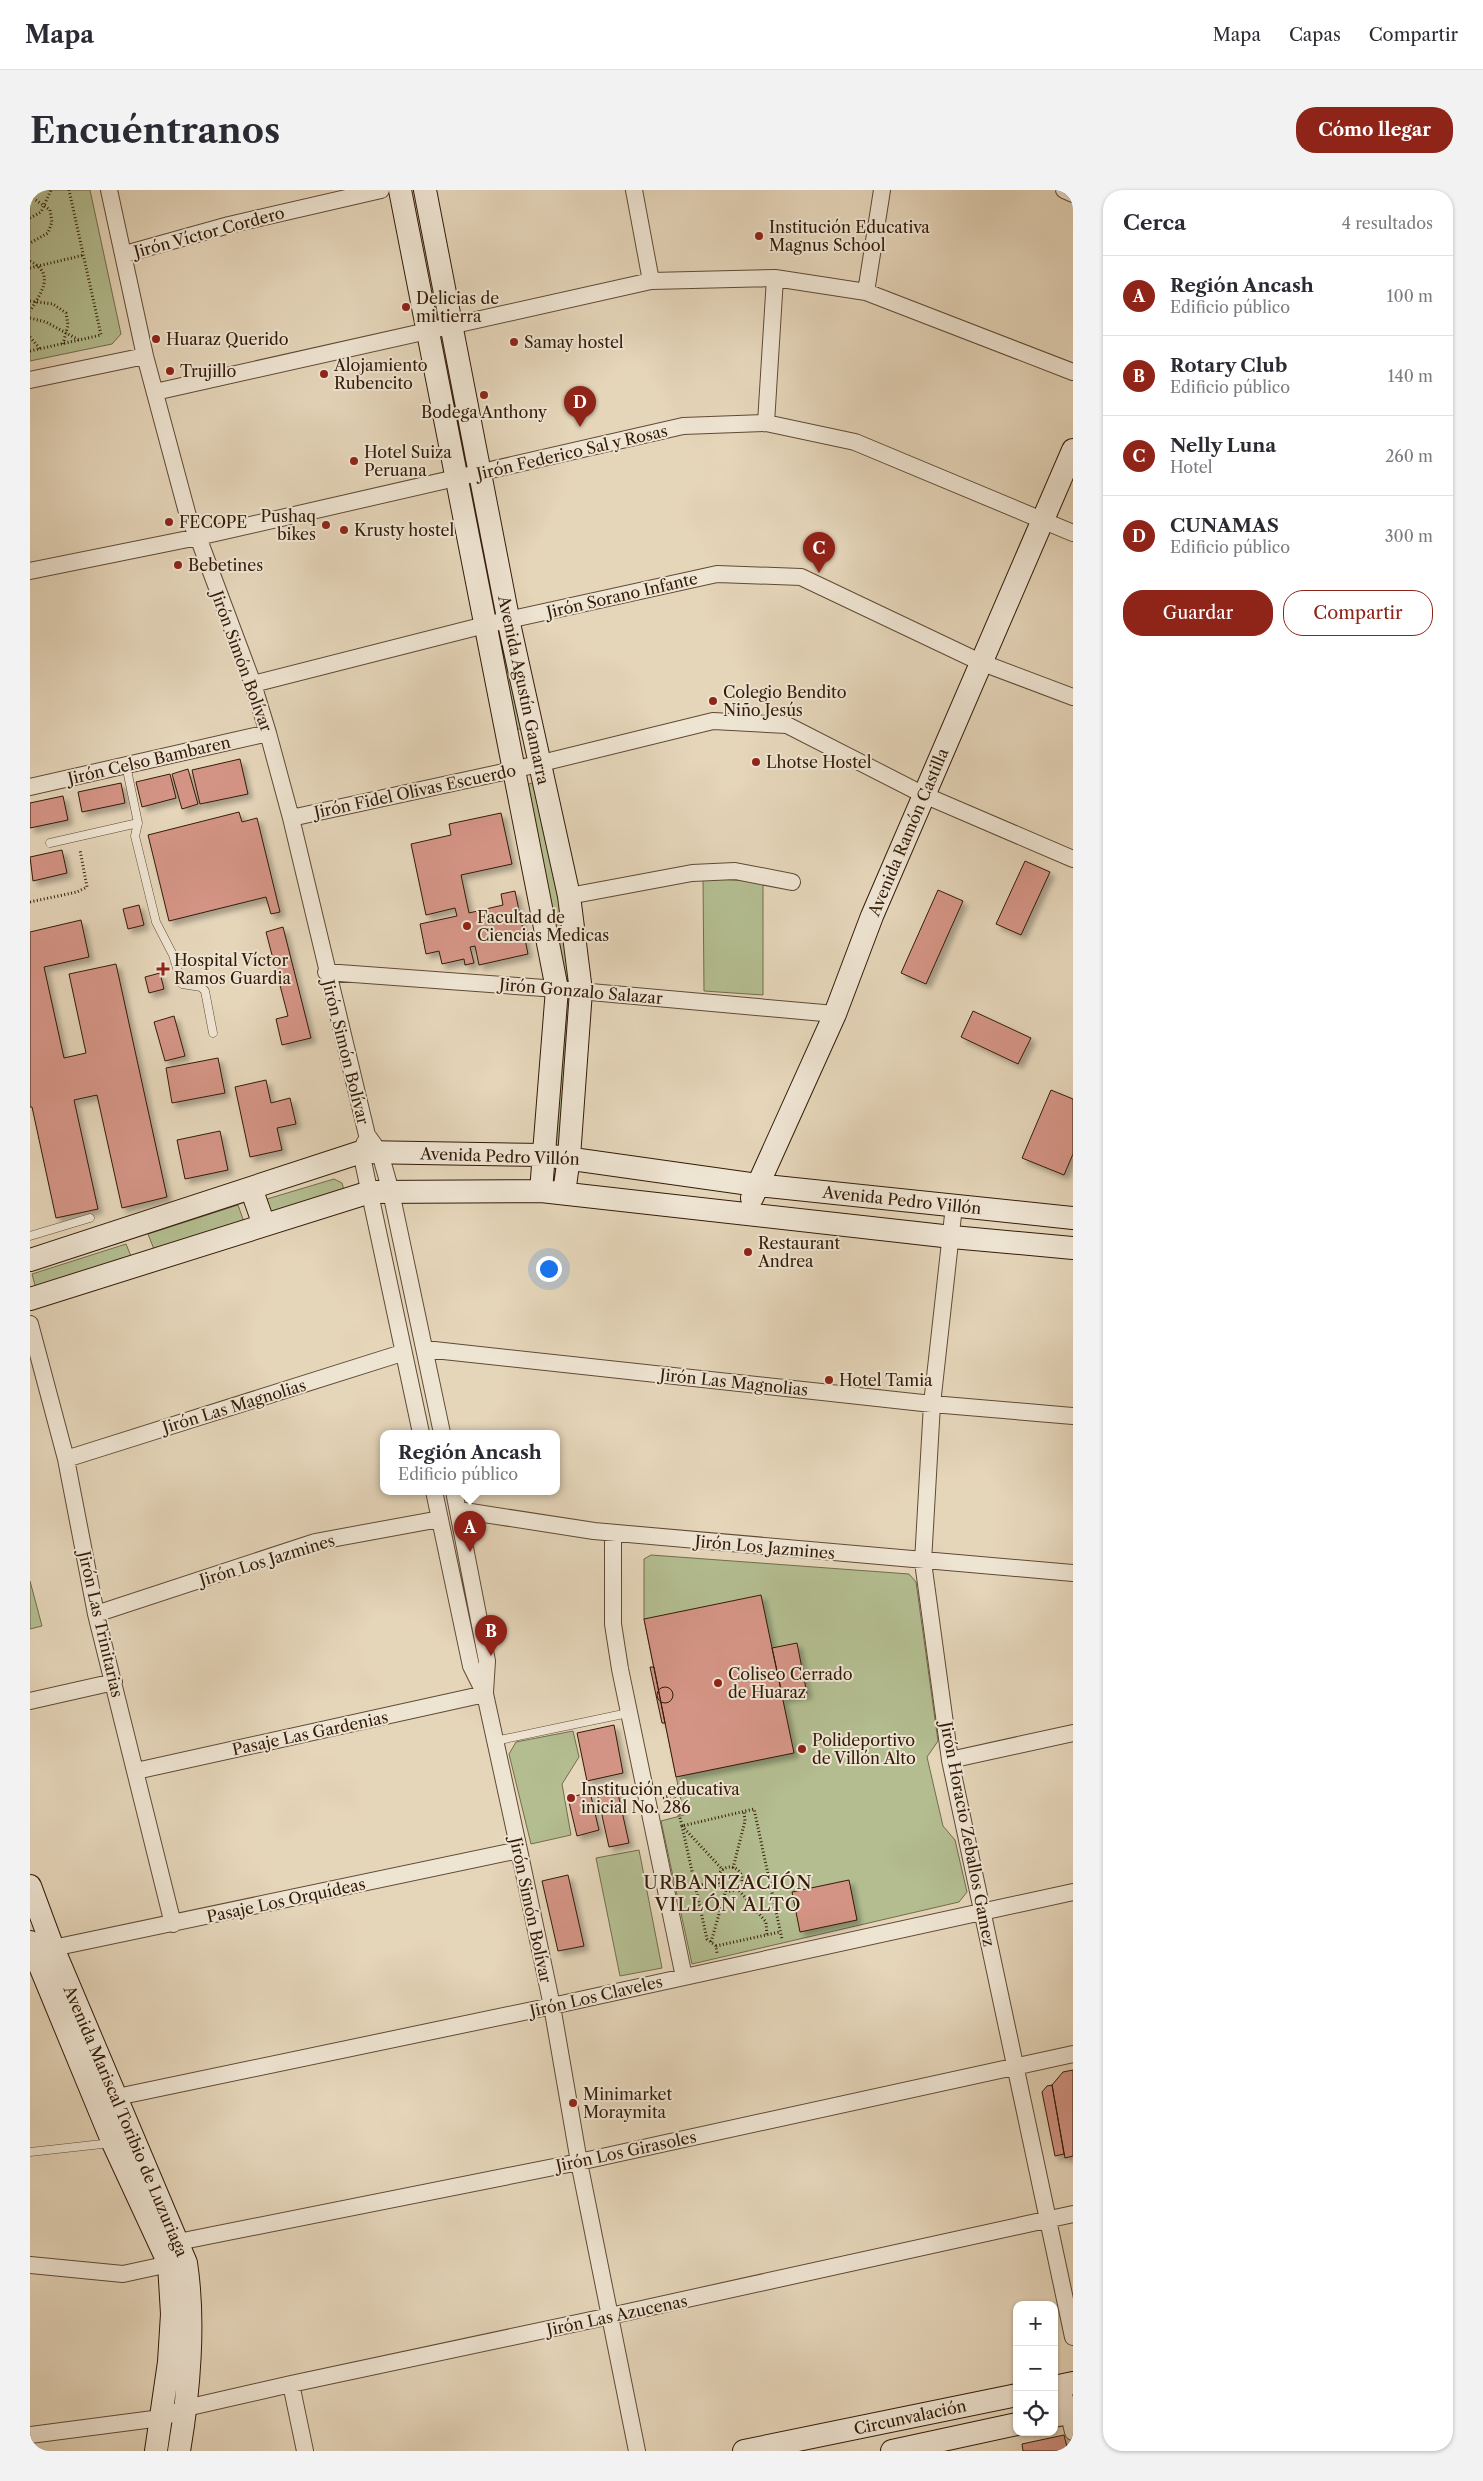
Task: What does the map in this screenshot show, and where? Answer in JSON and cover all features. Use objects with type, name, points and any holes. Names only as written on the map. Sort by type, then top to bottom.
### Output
[{"type":"main road","name":"Avenida Agustín Gamarra","points":[[400,190],[557,988],[541,1191]]},
{"type":"main road","name":"Avenida Agustín Gamarra","points":[[425,190],[509,620],[569,896],[581,991],[569,1157],[564,1193]]},
{"type":"main road","name":"Avenida Ramón Castilla","points":[[746,1215],[757,1185],[835,1014],[872,916],[1073,450]]},
{"type":"main road","name":"Avenida Pedro Villón","points":[[30,1260],[251,1188],[369,1147],[544,1154],[757,1185],[1073,1218]]},
{"type":"main road","points":[[251,1188],[264,1225]]},
{"type":"main road","name":"Avenida Pedro Villón","points":[[30,1299],[264,1225],[381,1192],[541,1191],[746,1215],[1073,1248]]},
{"type":"main road","points":[[135,1226],[147,1262]]},
{"type":"main road","name":"Avenida Mariscal Toribio de Luzuriaga","points":[[30,1886],[53,1948],[186,2263],[190,2292],[186,2408],[179,2451]]},
{"type":"main road","name":"Avenida Mariscal Toribio de Luzuriaga","points":[[30,1942],[113,2143],[169,2264],[172,2314],[169,2362],[156,2451]]},
{"type":"main road","name":"Circunvalación","points":[[744,2451],[1013,2396]]},
{"type":"main road","points":[[959,2407],[964,2436]]},
{"type":"main road","name":"Circunvalación","points":[[892,2451],[920,2448],[1013,2425]]},
{"type":"street","name":"Jirón Simón Bolívar","points":[[109,190],[125,254],[146,356],[188,516],[198,537],[253,684],[291,818],[369,1147],[425,1349],[441,1430]]},
{"type":"street","name":"Jirón Víctor Cordero","points":[[125,254],[229,225],[381,190]]},
{"type":"street","points":[[634,190],[651,281]]},
{"type":"street","points":[[866,292],[882,190]]},
{"type":"street","points":[[1064,190],[1073,194]]},
{"type":"street","points":[[155,392],[651,281],[775,278],[866,292],[1073,372]]},
{"type":"street","points":[[766,423],[775,278]]},
{"type":"street","points":[[30,380],[146,356]]},
{"type":"street","name":"Jirón Federico Sal y Rosas","points":[[30,571],[198,537],[480,474],[683,426],[766,423],[855,442],[1073,533]]},
{"type":"street","name":"Jirón Sorano Infante","points":[[253,684],[486,625],[717,574],[801,577],[980,662],[1073,698]]},
{"type":"street","name":"Jirón Fidel Olivas Escuerdo","points":[[291,818],[540,764],[713,721],[786,725],[924,795],[1073,859]]},
{"type":"street","name":"Jirón Celso Bambaren","points":[[30,787],[268,733]]},
{"type":"street","points":[[569,896],[692,873],[735,871],[792,882]]},
{"type":"street","name":"Jirón Gonzalo Salazar","points":[[326,972],[557,988],[835,1014]]},
{"type":"street","name":"Jirón Simón Bolívar","points":[[381,1192],[402,1353],[420,1430]]},
{"type":"street","name":"Jirón Horacio Zeballos Gamez","points":[[954,1206],[932,1404],[923,1562],[950,1760],[1046,2219],[1073,2338]]},
{"type":"street","name":"Jirón Las Trinitarias","points":[[30,1324],[66,1459],[96,1614],[173,1924]]},
{"type":"street","name":"Jirón Las Magnolias","points":[[425,1349],[932,1404],[1073,1416]]},
{"type":"street","name":"Jirón Las Magnolias","points":[[66,1459],[402,1353]]},
{"type":"street","name":"Jirón Simón Bolívar","points":[[435,1495],[471,1666],[485,1694],[552,2006],[579,2162],[637,2451]]},
{"type":"street","name":"Jirón Simón Bolívar","points":[[455,1495],[487,1661],[485,1694]]},
{"type":"street","name":"Jirón Los Jazmines","points":[[458,1510],[613,1533],[923,1562],[1073,1573]]},
{"type":"street","name":"Jirón Los Jazmines","points":[[96,1614],[315,1542],[440,1519]]},
{"type":"street","points":[[613,1533],[613,1624],[628,1713],[684,1976]]},
{"type":"street","points":[[30,1701],[114,1682]]},
{"type":"street","name":"Pasaje Las Gardenias","points":[[136,1771],[485,1694]]},
{"type":"street","points":[[950,1760],[1073,1733]]},
{"type":"street","name":"Pasaje Los Orquídeas","points":[[53,1948],[519,1850]]},
{"type":"street","name":"Jirón Los Claveles","points":[[117,2097],[552,2006],[1073,1892]]},
{"type":"street","name":"Jirón Los Girasoles","points":[[178,2242],[579,2162],[1073,2054]]},
{"type":"street","name":"Jirón Las Azucenas","points":[[30,2435],[161,2418],[186,2408],[291,2384],[1073,2214]]},
{"type":"street","points":[[30,2265],[123,2274],[169,2264]]},
{"type":"street","points":[[291,2384],[306,2451]]},
{"type":"street","points":[[1063,2385],[1067,2418]]},
{"type":"lane","points":[[126,765],[138,823],[135,836],[156,922],[173,955],[182,984],[201,987],[205,991],[213,1033]]},
{"type":"lane","points":[[50,843],[138,823]]},
{"type":"lane","points":[[30,1236],[90,1218]]},
{"type":"lane","points":[[495,1741],[628,1713]]},
{"type":"lane","points":[[30,2152],[113,2143]]},
{"type":"path","points":[[30,218],[41,212],[51,190]]},
{"type":"path","points":[[30,352],[101,336],[69,190]]},
{"type":"path","points":[[30,196],[44,204],[51,214],[50,230],[30,243]]},
{"type":"path","points":[[30,268],[84,256]]},
{"type":"path","points":[[30,261],[39,266],[43,272],[45,284],[30,311]]},
{"type":"path","points":[[30,301],[53,304],[63,310],[68,320],[63,344]]},
{"type":"path","points":[[30,318],[41,320],[80,340]]},
{"type":"path","points":[[30,337],[40,349]]},
{"type":"path","points":[[30,902],[78,892],[87,887],[77,837]]},
{"type":"path","points":[[646,1801],[674,1795],[707,1939],[716,1946],[720,1969]]},
{"type":"path","points":[[682,1826],[754,1809],[785,1955]]},
{"type":"path","points":[[733,1868],[745,1821],[744,1812]]},
{"type":"path","points":[[682,1826],[723,1870]]},
{"type":"path","points":[[723,1870],[733,1868]]},
{"type":"path","points":[[718,1881],[721,1887],[726,1890],[732,1891],[737,1888],[741,1884],[742,1876],[733,1868]]},
{"type":"path","points":[[718,1881],[723,1870]]},
{"type":"path","points":[[695,1886],[718,1881]]},
{"type":"path","points":[[737,1888],[766,1922],[767,1935]]},
{"type":"path","points":[[711,1942],[726,1890]]},
{"type":"path","points":[[716,1946],[780,1932]]},
{"type":"green space","points":[[30,190],[90,190],[121,334],[112,344],[30,361]]},
{"type":"green space","points":[[505,629],[524,728],[511,731],[492,632]]},
{"type":"green space","points":[[538,781],[576,978],[562,980],[526,785]]},
{"type":"green space","points":[[703,878],[763,882],[763,995],[704,991]]},
{"type":"green space","points":[[563,1016],[573,1016],[563,1146],[553,1145]]},
{"type":"green space","points":[[334,1179],[342,1183],[344,1190],[272,1215],[267,1199]]},
{"type":"green space","points":[[238,1205],[244,1222],[155,1252],[148,1234]]},
{"type":"green space","points":[[126,1244],[133,1261],[36,1289],[32,1274]]},
{"type":"green space","name":"Polideportivo de Villón Alto","points":[[651,1555],[909,1574],[916,1582],[938,1741],[927,1757],[943,1826],[955,1840],[967,1892],[959,1902],[692,1964],[661,1821],[684,1815],[644,1619],[644,1559]]},
{"type":"green space","points":[[30,1581],[42,1626],[30,1629]]},
{"type":"green space","points":[[573,1731],[579,1757],[562,1784],[571,1835],[531,1844],[509,1754],[516,1742]]},
{"type":"green space","points":[[639,1850],[662,1968],[620,1976],[596,1858]]},
{"type":"building","points":[[240,759],[248,794],[200,804],[192,770]]},
{"type":"building","points":[[188,769],[198,804],[182,809],[172,774]]},
{"type":"building","points":[[170,774],[176,798],[142,807],[136,782]]},
{"type":"building","points":[[121,783],[125,803],[82,812],[78,792]]},
{"type":"building","points":[[63,796],[68,820],[30,828],[30,803]]},
{"type":"building","points":[[239,812],[242,822],[257,818],[280,912],[271,914],[266,897],[169,921],[148,835]]},
{"type":"building","points":[[501,813],[512,864],[461,875],[469,913],[503,905],[501,894],[515,891],[528,954],[479,965],[475,946],[470,947],[474,963],[465,965],[464,959],[442,964],[439,951],[426,954],[420,924],[457,916],[455,908],[426,915],[411,844],[451,835],[449,824]]},
{"type":"building","points":[[62,850],[67,873],[33,881],[30,857]]},
{"type":"building","points":[[1025,861],[1050,872],[1021,935],[996,924]]},
{"type":"building","points":[[938,890],[963,901],[926,984],[901,973]]},
{"type":"building","points":[[139,905],[144,925],[128,929],[123,909]]},
{"type":"building","points":[[81,920],[89,957],[44,967],[64,1058],[86,1053],[69,974],[116,964],[167,1197],[122,1208],[97,1095],[74,1100],[98,1209],[56,1218],[32,1107],[30,1107],[30,932]]},
{"type":"building","points":[[283,927],[311,1038],[282,1045],[276,1019],[288,1016],[266,932]]},
{"type":"building","points":[[160,973],[164,989],[149,993],[145,977]]},
{"type":"building","points":[[973,1011],[1031,1038],[1018,1064],[961,1037]]},
{"type":"building","points":[[174,1016],[185,1056],[165,1061],[154,1022]]},
{"type":"building","points":[[218,1058],[225,1093],[172,1103],[166,1068]]},
{"type":"building","points":[[266,1080],[271,1103],[290,1098],[296,1124],[277,1128],[282,1150],[250,1157],[235,1087]]},
{"type":"building","points":[[1051,1090],[1073,1099],[1073,1154],[1064,1175],[1022,1158]]},
{"type":"building","points":[[220,1131],[228,1170],[185,1179],[177,1140]]},
{"type":"building","name":"Coliseo Cerrado de Huaraz","points":[[761,1595],[794,1753],[676,1777],[644,1619]]},
{"type":"building","points":[[797,1643],[807,1694],[783,1698],[772,1648]]},
{"type":"building","points":[[650,1667],[654,1667],[665,1723],[662,1723]]},
{"type":"building","points":[[662,1687],[668,1687],[673,1692],[671,1701],[662,1703],[657,1698],[657,1692]]},
{"type":"building","points":[[614,1725],[623,1773],[587,1781],[577,1733]]},
{"type":"building","points":[[617,1789],[629,1843],[609,1847],[597,1793]]},
{"type":"building","points":[[590,1792],[599,1830],[577,1836],[568,1798]]},
{"type":"building","points":[[568,1875],[584,1946],[558,1951],[542,1881]]},
{"type":"building","points":[[849,1880],[857,1920],[800,1932],[792,1892]]},
{"type":"building","points":[[1073,2070],[1073,2156],[1065,2158],[1052,2085],[1063,2072]]},
{"type":"building","points":[[1052,2085],[1064,2154],[1055,2156],[1042,2092],[1047,2086]]},
{"type":"building","points":[[1064,2435],[1068,2451],[1023,2451],[1022,2444]]},
{"type":"place","name":"Institución Educativa Magnus School","points":[[759,236]]},
{"type":"place","name":"Delicias de mi tierra","points":[[406,307]]},
{"type":"place","name":"Huaraz Querido","points":[[156,339]]},
{"type":"place","name":"Samay hostel","points":[[514,342]]},
{"type":"place","name":"Trujillo","points":[[170,371]]},
{"type":"place","name":"Alojamiento Rubencito","points":[[324,374]]},
{"type":"place","name":"Bodega Anthony","points":[[484,395]]},
{"type":"place","name":"CUNAMAS","points":[[580,427]]},
{"type":"place","name":"Hotel Suiza Peruana","points":[[354,461]]},
{"type":"place","name":"FECOPE","points":[[169,522]]},
{"type":"place","name":"Pushaq bikes","points":[[326,525]]},
{"type":"place","name":"Krusty hostel","points":[[344,530]]},
{"type":"place","name":"Bebetines","points":[[178,565]]},
{"type":"place","name":"Nelly Luna","points":[[819,573]]},
{"type":"place","name":"Colegio Bendito Niño Jesús","points":[[713,701]]},
{"type":"place","name":"Lhotse Hostel","points":[[756,762]]},
{"type":"place","name":"Facultad de Ciencias Medicas","points":[[467,926]]},
{"type":"place","name":"Hospital Víctor Ramos Guardia","points":[[163,969]]},
{"type":"place","name":"Restaurant Andrea","points":[[748,1252]]},
{"type":"place","name":"Hotel Tamia","points":[[829,1380]]},
{"type":"place","name":"Región Ancash","points":[[470,1552]]},
{"type":"place","name":"Rotary Club","points":[[491,1656]]},
{"type":"place","name":"Coliseo Cerrado de Huaraz","points":[[718,1683]]},
{"type":"place","name":"Polideportivo de Villón Alto","points":[[802,1749]]},
{"type":"place","name":"Institución educativa inicial No. 286","points":[[571,1798]]},
{"type":"place","name":"Minimarket Moraymita","points":[[573,2103]]},
{"type":"district","name":"URBANIZACIÓN VILLÓN ALTO","points":[[728,1893]]}]
